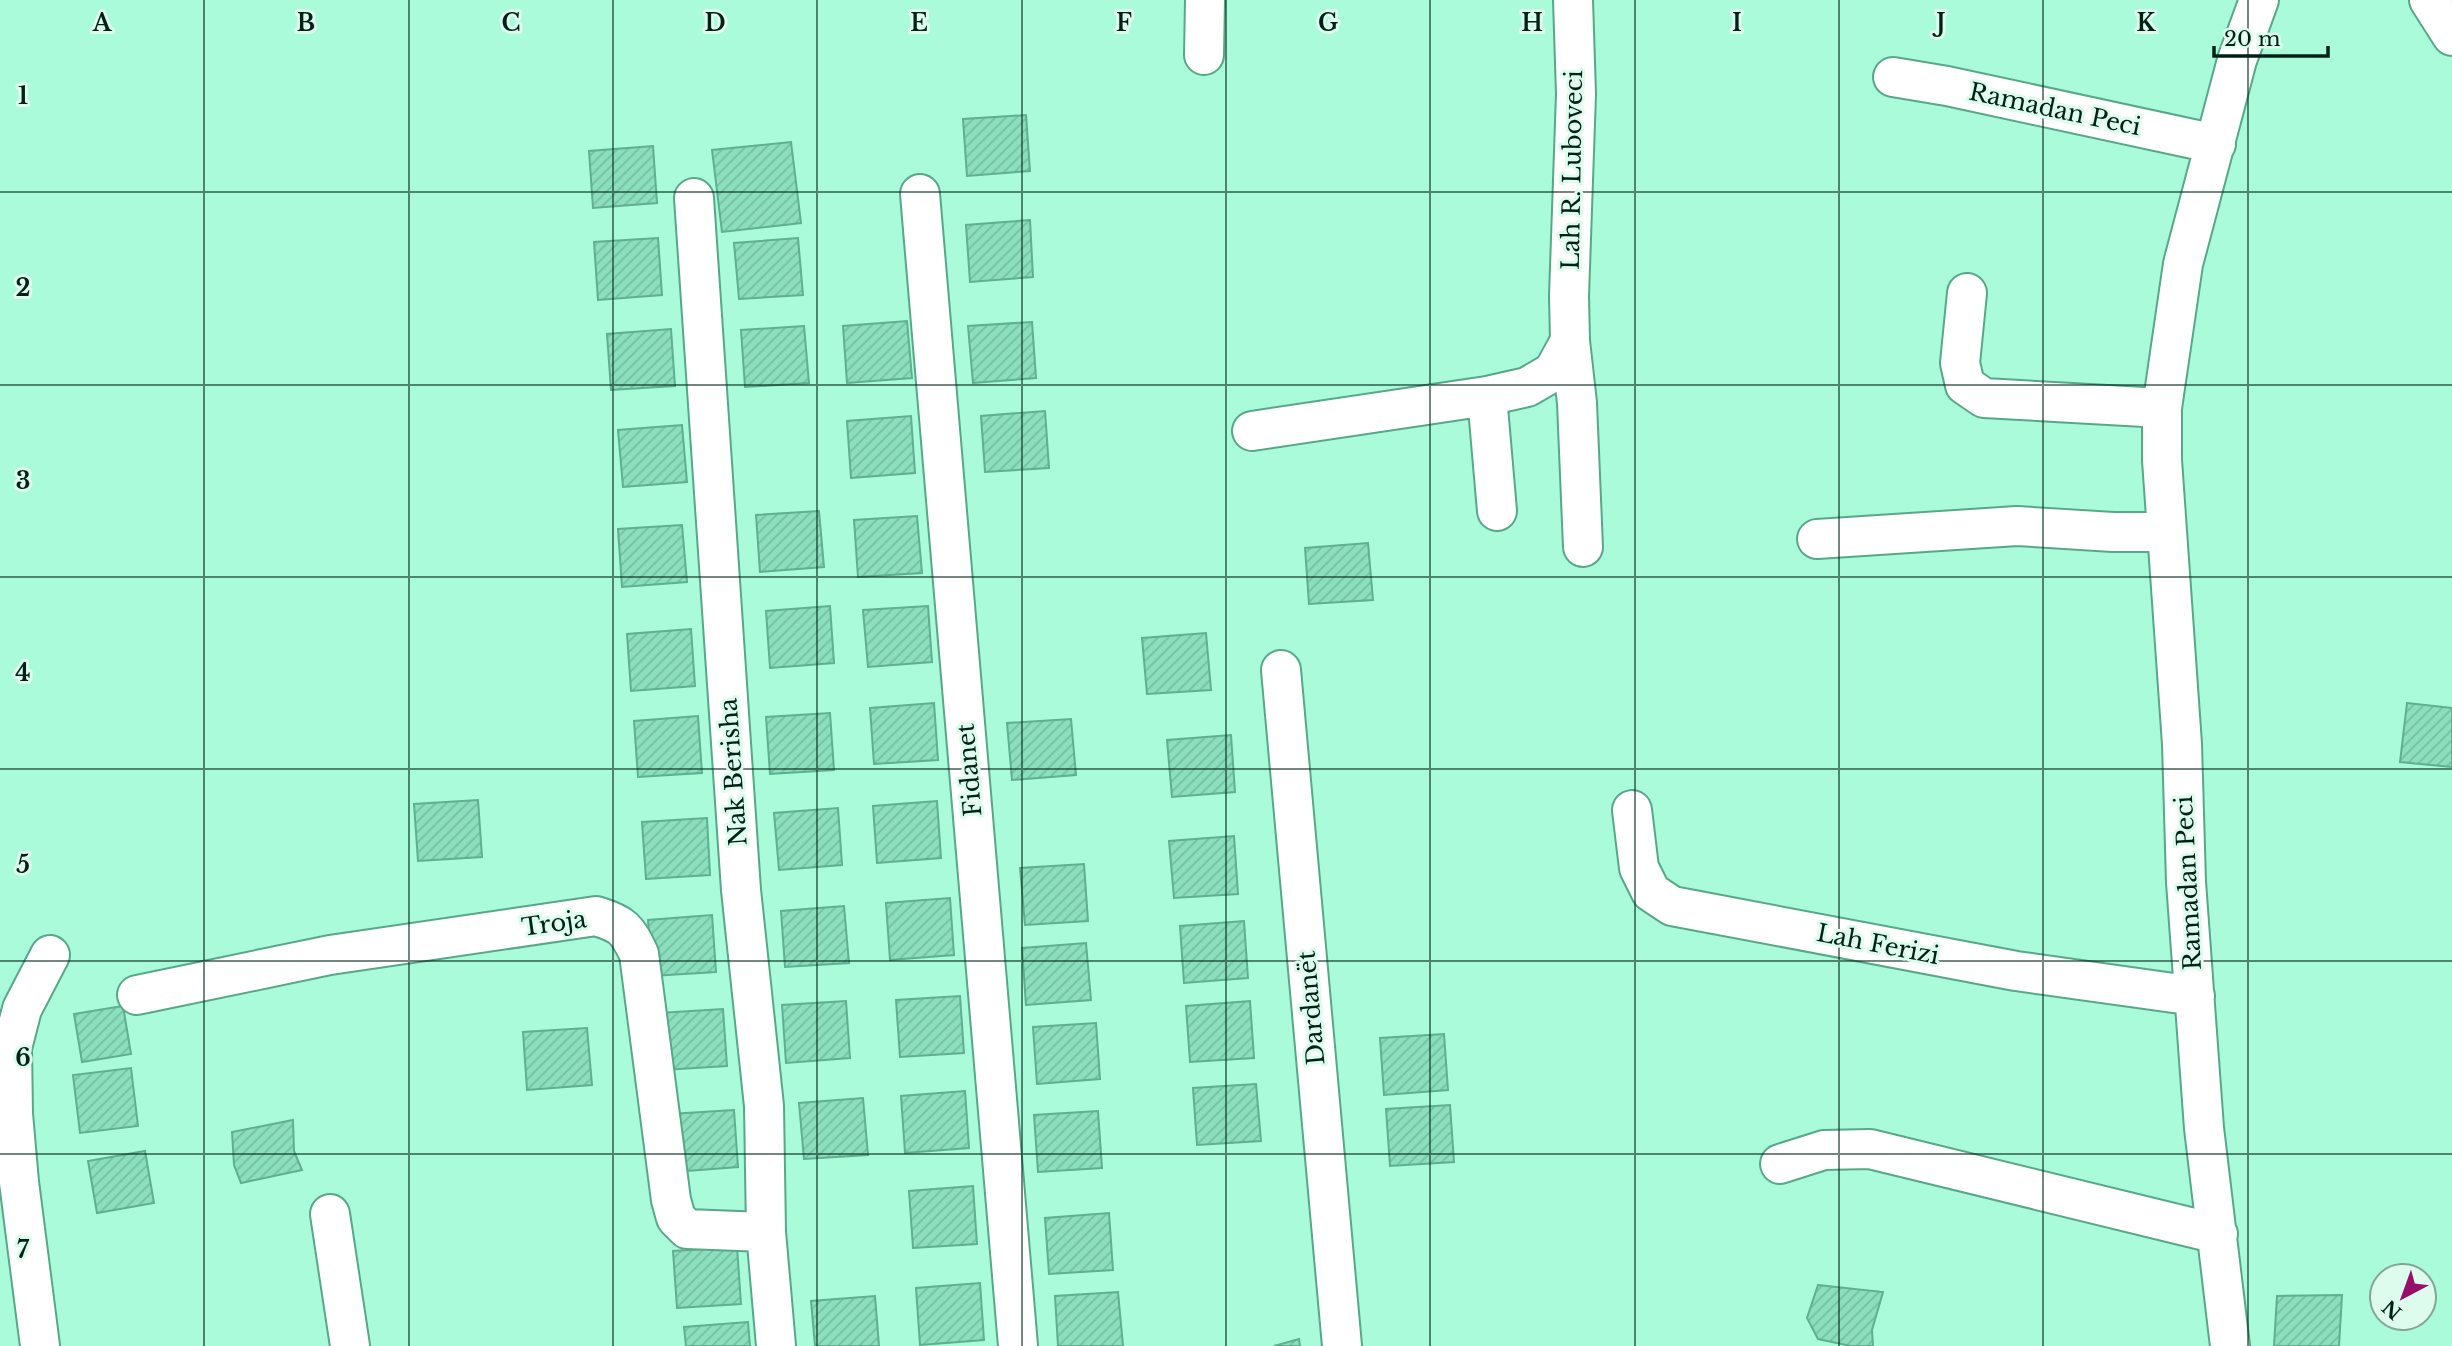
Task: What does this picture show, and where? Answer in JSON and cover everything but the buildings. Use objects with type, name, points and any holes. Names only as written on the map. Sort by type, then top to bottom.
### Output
[{"type":"street","points":[[1204,54],[1205,0]]},
{"type":"street","name":"Lah R. Luboveci","points":[[1573,0],[1576,94],[1569,296],[1583,547]]},
{"type":"street","name":"Ramadan Peci","points":[[2230,1346],[2204,1128],[2186,882],[2182,744],[2167,531],[2162,408],[2183,264],[2238,60],[2259,0]]},
{"type":"street","points":[[2429,0],[2452,36]]},
{"type":"street","name":"Ramadan Peci","points":[[1893,77],[1947,86],[2216,144]]},
{"type":"street","name":"Fidanet","points":[[920,194],[1018,1346]]},
{"type":"street","name":"Nak Berisha","points":[[694,198],[741,890],[764,1106],[766,1232],[776,1346]]},
{"type":"street","points":[[1967,293],[1960,363],[1965,386],[1984,398],[2162,408]]},
{"type":"street","points":[[1252,431],[1487,396],[1527,387],[1553,372],[1570,341]]},
{"type":"street","points":[[1487,396],[1497,511]]},
{"type":"street","points":[[1816,539],[2017,526],[2113,532],[2167,531]]},
{"type":"street","name":"Dardanët","points":[[1282,670],[1342,1346]]},
{"type":"street","name":"Lah Ferizi","points":[[1632,810],[1639,868],[1651,892],[1672,906],[2016,971],[2195,996]]},
{"type":"street","name":"Troja","points":[[137,995],[330,955],[596,916],[617,922],[629,934],[639,954],[671,1200],[676,1219],[687,1229],[766,1232]]},
{"type":"street","points":[[40,1346],[19,1182],[13,1114],[12,1048],[22,1009],[50,955]]},
{"type":"street","points":[[1780,1164],[1824,1150],[1870,1149],[2218,1234]]},
{"type":"street","points":[[330,1214],[350,1346]]}]
